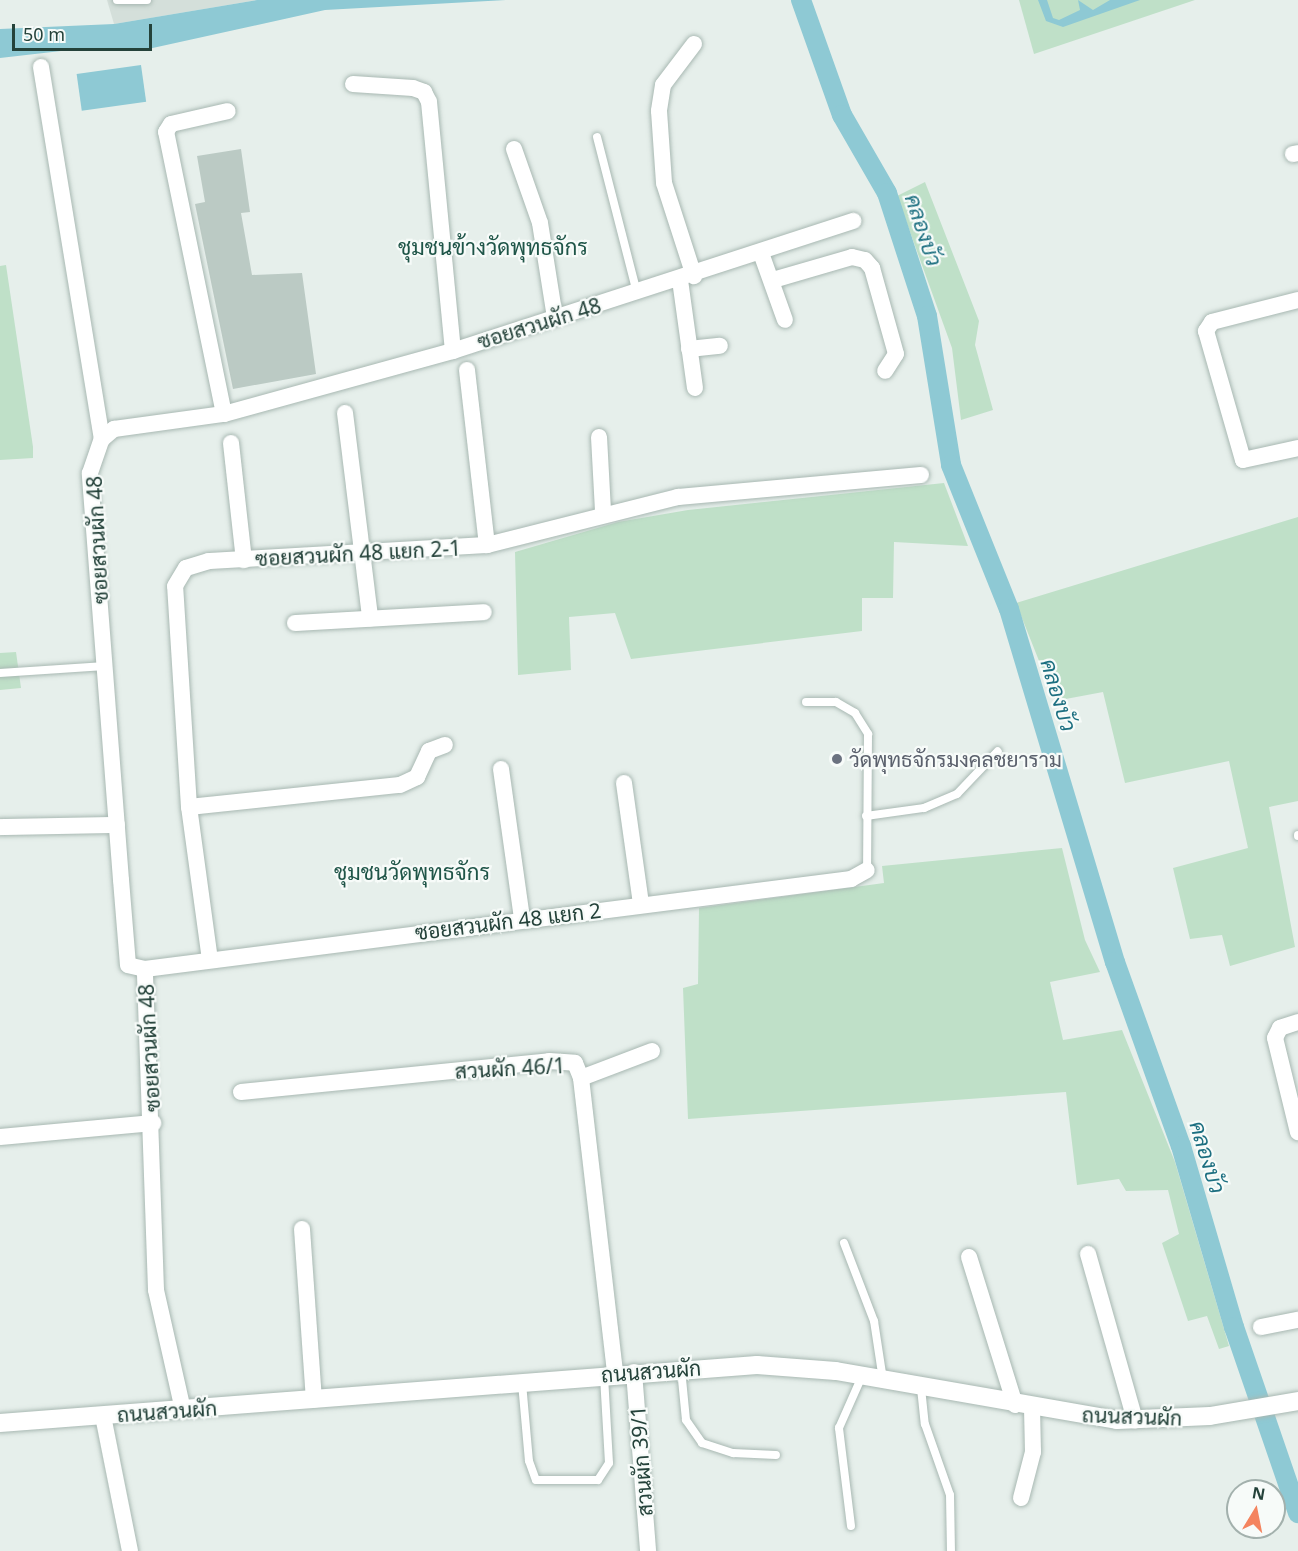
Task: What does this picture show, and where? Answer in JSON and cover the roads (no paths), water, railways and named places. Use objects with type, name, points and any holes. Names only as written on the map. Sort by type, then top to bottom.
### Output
[{"type":"street","points":[[694,44],[663,85],[659,111],[664,183],[687,278],[689,349],[695,388]]},
{"type":"street","points":[[41,67],[102,439]]},
{"type":"street","points":[[353,84],[412,88],[424,92],[429,102],[453,351]]},
{"type":"street","points":[[224,414],[166,132],[171,124],[228,111]]},
{"type":"street","points":[[514,149],[540,223],[555,318]]},
{"type":"street","name":"ซอยสวนผัก 48","points":[[183,1410],[156,1290],[153,1123],[145,969],[128,965],[90,473],[102,439],[114,429],[224,414],[453,351],[687,278],[853,221]]},
{"type":"street","points":[[761,253],[773,280],[785,320]]},
{"type":"street","points":[[773,280],[852,257],[865,260],[872,268],[896,354],[885,371]]},
{"type":"street","points":[[1298,300],[1212,322],[1206,331],[1243,460],[1298,448]]},
{"type":"street","points":[[689,349],[720,346]]},
{"type":"street","points":[[467,370],[487,545]]},
{"type":"street","points":[[345,413],[370,618]]},
{"type":"street","points":[[599,437],[603,512]]},
{"type":"street","points":[[231,443],[244,560]]},
{"type":"street","name":"ซอยสวนผัก 48 แยก 2-1","points":[[210,960],[189,807],[175,586],[186,568],[244,560],[362,556],[487,545],[603,512],[678,497],[921,475]]},
{"type":"street","points":[[296,623],[484,612]]},
{"type":"street","points":[[189,807],[400,785],[417,777],[429,751],[445,745]]},
{"type":"street","points":[[501,769],[522,919]]},
{"type":"street","points":[[624,783],[641,904]]},
{"type":"street","points":[[0,827],[117,825]]},
{"type":"street","name":"ซอยสวนผัก 48 แยก 2","points":[[145,969],[522,919],[851,879],[867,870]]},
{"type":"street","points":[[1298,1022],[1280,1029],[1275,1038],[1298,1132]]},
{"type":"street","points":[[581,1078],[652,1051]]},
{"type":"street","name":"สวนผัก 46/1","points":[[241,1092],[549,1061],[575,1063],[581,1078],[609,1374]]},
{"type":"street","points":[[0,1137],[153,1123]]},
{"type":"street","points":[[302,1229],[314,1400]]},
{"type":"street","points":[[1088,1254],[1135,1420]]},
{"type":"street","points":[[969,1257],[1024,1407],[1033,1452],[1021,1498]]},
{"type":"street","points":[[1261,1326],[1298,1320]]},
{"type":"street","name":"ถนนสวนผัก","points":[[0,1423],[314,1400],[634,1372],[758,1365],[862,1376],[1024,1407],[1135,1420],[1210,1416],[1298,1401]]},
{"type":"street","name":"สวนผัก 39/1","points":[[634,1372],[648,1551]]},
{"type":"street","points":[[103,1416],[130,1551]]},
{"type":"lane","points":[[117,0],[147,0]]},
{"type":"lane","points":[[597,137],[637,293]]},
{"type":"lane","points":[[0,673],[105,666]]},
{"type":"lane","points":[[806,702],[836,702],[855,713],[868,734],[867,870]]},
{"type":"lane","points":[[866,816],[949,798],[972,782],[998,751]]},
{"type":"lane","points":[[844,1243],[874,1320],[884,1381]]},
{"type":"lane","points":[[681,1369],[686,1420],[702,1443],[733,1453],[776,1455]]},
{"type":"lane","points":[[522,1383],[529,1461],[536,1480],[598,1480],[609,1463],[609,1374]]},
{"type":"lane","points":[[851,1526],[839,1428],[862,1376]]},
{"type":"lane","points":[[921,1389],[925,1424],[950,1495],[951,1551]]},
{"type":"water","points":[[257,0],[506,0],[325,10],[139,51],[87,48],[0,58],[0,29],[114,24]]},
{"type":"water","points":[[1038,0],[1047,0],[1053,18],[1059,20],[1080,10],[1078,0],[1093,10],[1110,0],[1140,0],[1063,27],[1046,21]]},
{"type":"water","points":[[141,65],[146,102],[82,111],[77,74]]},
{"type":"waterway","name":"คลองบัว","points":[[801,0],[842,115],[887,193],[927,316],[951,465],[1009,609],[1115,962],[1181,1146],[1234,1327],[1298,1513]]},
{"type":"place","name":"วัดพุทธจักรมงคลชยาราม","points":[[837,759]]},
{"type":"district","name":"ชุมชนข้างวัดพุทธจักร","points":[[493,247]]},
{"type":"district","name":"ชุมชนวัดพุทธจักร","points":[[412,872]]}]
